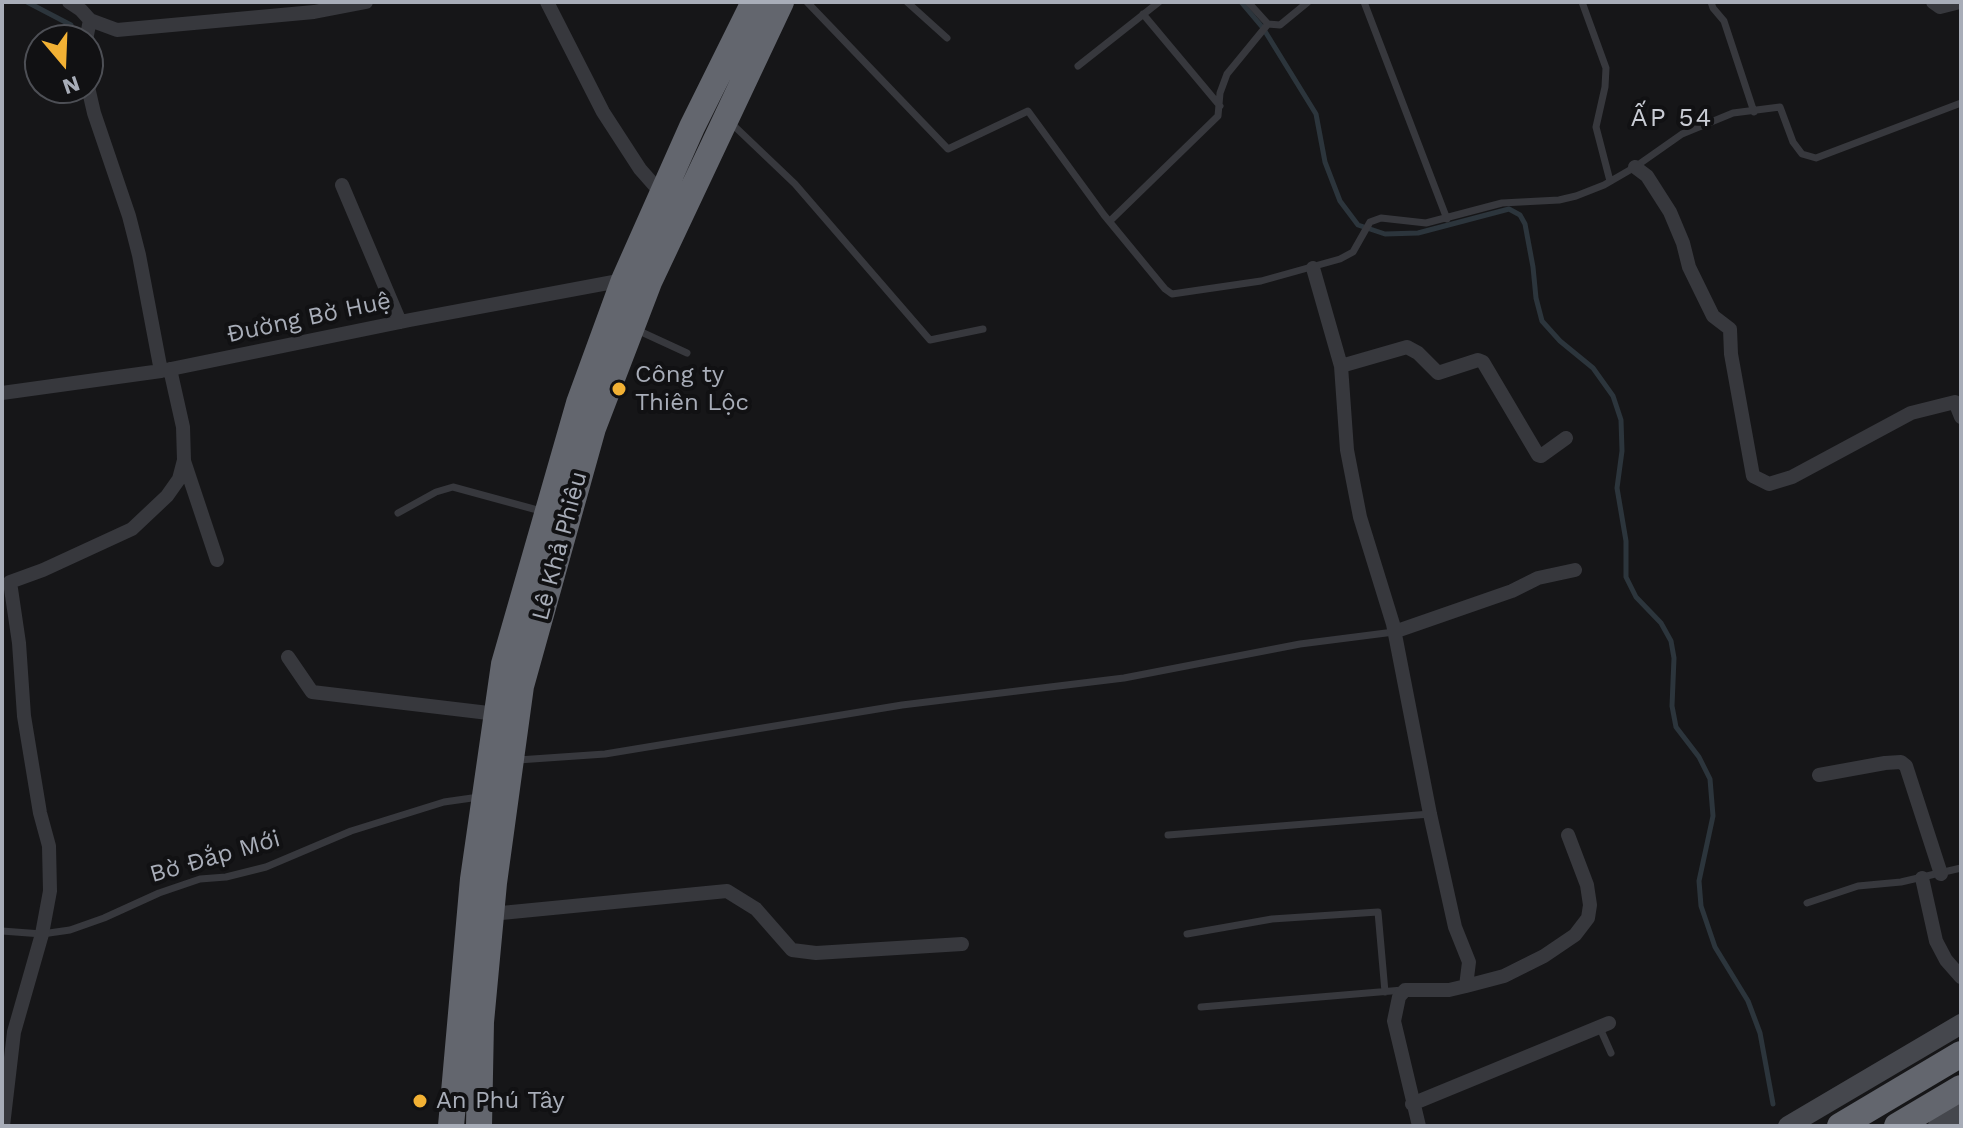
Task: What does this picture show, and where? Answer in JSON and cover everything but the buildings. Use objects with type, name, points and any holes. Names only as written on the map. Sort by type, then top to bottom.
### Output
[{"type":"highway","name":"Lê Khả Phiêu","points":[[451,1126],[473,879],[504,664],[579,403],[624,280],[754,2]]},
{"type":"highway","name":"Lê Khả Phiêu","points":[[479,1126],[481,1022],[491,914],[521,686],[593,428],[631,328],[649,282],[781,2]]},
{"type":"highway","points":[[1840,1126],[1961,1054]]},
{"type":"highway","points":[[1897,1126],[1961,1088]]},
{"type":"street","points":[[81,8],[117,30],[314,12],[366,2]]},
{"type":"street","points":[[547,2],[603,112],[640,169],[662,194]]},
{"type":"street","points":[[1933,2],[1940,7],[1960,2]]},
{"type":"street","points":[[3,1126],[14,1032],[42,934],[50,891],[49,846],[40,813],[24,716],[19,643],[6,583],[43,570],[132,529],[167,496],[179,479],[184,460],[183,427],[129,216],[92,104]]},
{"type":"street","points":[[1635,167],[1647,176],[1670,212],[1689,267],[1713,316],[1730,329],[1731,354],[1753,476],[1769,484],[1792,477],[1911,413],[1958,400],[1961,417]]},
{"type":"street","points":[[342,185],[400,322]]},
{"type":"street","points":[[1313,268],[1341,366],[1347,450],[1360,517],[1394,632],[1455,927],[1469,962],[1466,986]]},
{"type":"street","name":"Đường Bờ Huệ","points":[[2,393],[166,370],[624,280]]},
{"type":"street","points":[[1341,366],[1407,347],[1418,353],[1438,373],[1478,360],[1483,362],[1538,455],[1566,438]]},
{"type":"street","points":[[184,460],[217,560]]},
{"type":"street","points":[[1394,632],[1512,591],[1538,578],[1575,570]]},
{"type":"street","points":[[288,657],[312,692],[497,714]]},
{"type":"street","points":[[1819,775],[1885,763],[1901,762],[1906,766],[1941,874]]},
{"type":"street","points":[[1419,1126],[1394,1021],[1399,997],[1405,990],[1449,990],[1504,976],[1544,956],[1575,935],[1588,918],[1590,905],[1587,885],[1568,835]]},
{"type":"street","points":[[1922,878],[1936,941],[1961,977]]},
{"type":"street","points":[[491,914],[727,891],[756,909],[792,950],[816,953],[962,944]]},
{"type":"street","points":[[1412,1104],[1604,1024]]},
{"type":"street","points":[[1788,1126],[1961,1024]]},
{"type":"street","points":[[1938,1126],[1961,1113]]},
{"type":"lane","points":[[807,2],[948,149],[1028,111],[1110,221],[1172,294],[1261,281],[1340,259],[1353,252],[1370,222],[1381,218],[1426,223],[1502,203],[1576,196],[1635,167],[1682,134],[1733,113],[1780,107],[1793,142],[1802,154],[1816,158],[1961,103]]},
{"type":"lane","points":[[907,2],[947,38]]},
{"type":"lane","points":[[1078,66],[1159,2]]},
{"type":"lane","points":[[1248,2],[1268,25],[1280,25],[1308,2]]},
{"type":"lane","points":[[1364,2],[1447,219]]},
{"type":"lane","points":[[1582,2],[1606,68],[1596,127],[1610,181]]},
{"type":"lane","points":[[1711,2],[1724,21],[1754,112]]},
{"type":"lane","points":[[1143,14],[1220,106]]},
{"type":"lane","points":[[1110,221],[1218,116],[1220,93],[1227,74],[1268,25]]},
{"type":"lane","points":[[726,117],[795,184],[930,340],[983,329]]},
{"type":"lane","points":[[631,328],[687,353]]},
{"type":"lane","points":[[398,513],[436,492],[453,487],[547,513]]},
{"type":"lane","points":[[511,761],[605,754],[902,705],[1124,678],[1300,644],[1394,632]]},
{"type":"lane","name":"Bờ Đắp Mới","points":[[2,931],[42,934],[70,930],[200,879],[226,877],[266,867],[351,831],[444,802],[485,796]]},
{"type":"lane","points":[[1168,835],[1430,814]]},
{"type":"lane","points":[[1807,903],[1858,886],[1922,878],[1961,868]]},
{"type":"lane","points":[[1187,934],[1272,919],[1378,912],[1385,992]]},
{"type":"lane","points":[[1201,1007],[1405,990]]},
{"type":"lane","points":[[1604,1024],[1611,1053]]},
{"type":"waterway","points":[[27,2],[69,24]]},
{"type":"waterway","points":[[1241,2],[1263,28],[1316,114],[1325,162],[1340,201],[1358,225],[1385,234],[1418,233],[1509,209],[1520,215],[1525,224],[1542,321],[1560,341],[1593,368],[1613,396],[1621,420],[1622,451],[1617,488],[1626,541],[1626,577],[1636,597],[1661,623],[1671,641],[1674,658],[1672,706],[1676,727],[1699,757],[1710,779],[1713,816],[1699,881],[1701,906],[1715,947],[1748,1001],[1760,1033],[1773,1104]]},
{"type":"place","name":"Công ty Thiên Lộc","points":[[619,389]]},
{"type":"place","name":"An Phú Tây","points":[[420,1101]]},
{"type":"district","name":"ẤP 54","points":[[1672,118]]}]
